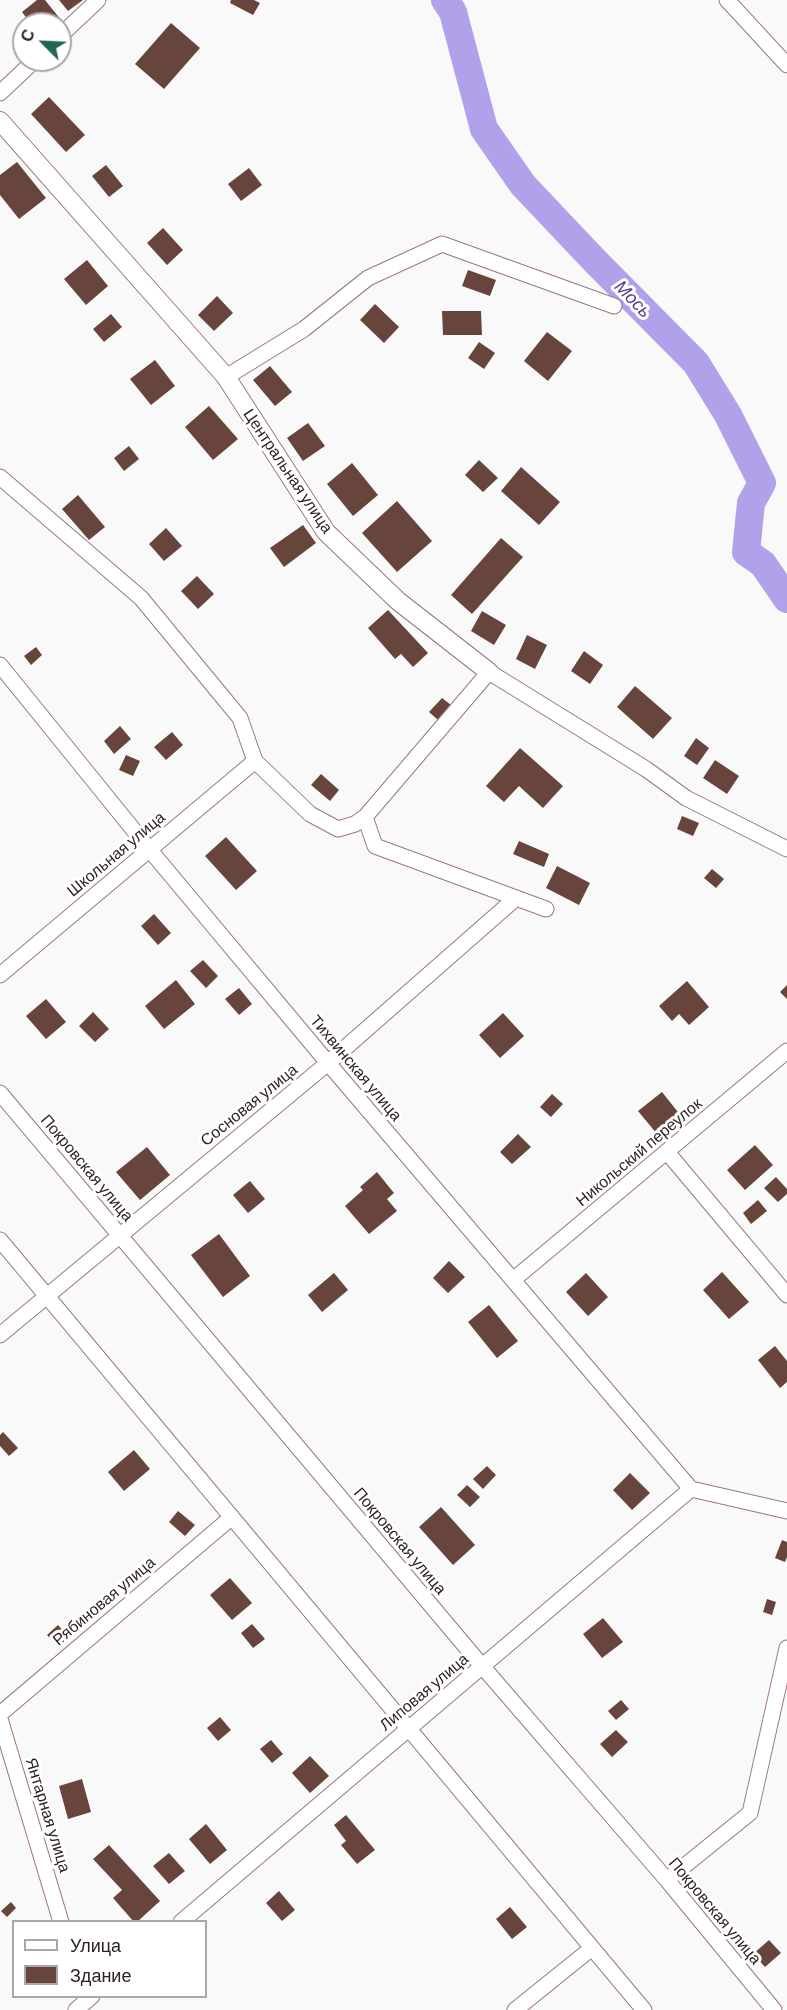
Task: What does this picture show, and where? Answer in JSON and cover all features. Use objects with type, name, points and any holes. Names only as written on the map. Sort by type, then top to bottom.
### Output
[{"type":"street","points":[[72,25],[98,0]]},
{"type":"street","points":[[727,0],[787,65]]},
{"type":"street","points":[[0,93],[22,72]]},
{"type":"street","name":"Центральная улица","points":[[0,121],[226,377],[326,532],[398,601],[489,672],[646,769],[686,798],[787,849]]},
{"type":"street","points":[[226,377],[304,329],[368,278],[442,244],[614,306]]},
{"type":"street","points":[[0,477],[141,598],[240,718],[255,761],[310,814],[338,829],[356,825],[365,817],[489,672]]},
{"type":"street","name":"Тихвинская улица","points":[[0,665],[149,849],[328,1063],[691,1489]]},
{"type":"street","name":"Школьная улица","points":[[0,975],[255,761]]},
{"type":"street","points":[[365,817],[375,846],[546,909]]},
{"type":"street","name":"Сосновая улица","points":[[0,1335],[328,1063],[516,898]]},
{"type":"street","name":"Никольский переулок","points":[[513,1280],[787,1051]]},
{"type":"street","name":"Покровская улица","points":[[0,1093],[482,1666],[667,1880],[774,2010]]},
{"type":"street","points":[[667,1152],[787,1295]]},
{"type":"street","points":[[0,1240],[644,2010]]},
{"type":"street","points":[[691,1489],[787,1511]]},
{"type":"street","name":"Липовая улица","points":[[183,1920],[691,1489]]},
{"type":"street","name":"Рябиновая улица","points":[[0,1714],[232,1517]]},
{"type":"street","points":[[667,1880],[750,1813],[787,1648]]},
{"type":"street","name":"Янтарная улица","points":[[0,1719],[60,1920]]},
{"type":"street","points":[[514,2010],[592,1948]]},
{"type":"building","points":[[37,0],[45,0],[55,12],[22,12]]},
{"type":"building","points":[[59,0],[83,0],[68,11]]},
{"type":"building","points":[[231,0],[254,0],[260,3],[253,15],[230,3]]},
{"type":"building","points":[[171,23],[200,48],[164,89],[135,64]]},
{"type":"building","points":[[49,97],[85,135],[66,152],[31,114]]},
{"type":"building","points":[[17,162],[46,198],[19,219],[0,195],[0,175]]},
{"type":"building","points":[[106,165],[123,186],[109,197],[92,176]]},
{"type":"building","points":[[249,168],[262,185],[241,201],[228,184]]},
{"type":"building","points":[[163,228],[183,250],[167,265],[147,243]]},
{"type":"building","points":[[87,260],[108,286],[86,305],[64,279]]},
{"type":"building","points":[[468,270],[496,280],[490,296],[462,286]]},
{"type":"building","points":[[217,296],[233,313],[214,331],[198,315]]},
{"type":"building","points":[[375,304],[399,327],[384,343],[360,320]]},
{"type":"building","points":[[442,311],[481,311],[482,335],[443,335]]},
{"type":"building","points":[[111,314],[122,327],[104,342],[93,329]]},
{"type":"building","points":[[547,332],[572,351],[548,381],[524,361]]},
{"type":"building","points":[[479,342],[495,353],[484,369],[468,358]]},
{"type":"building","points":[[155,360],[175,386],[151,405],[130,379]]},
{"type":"building","points":[[270,366],[292,392],[275,406],[253,380]]},
{"type":"building","points":[[209,406],[238,439],[213,460],[185,427]]},
{"type":"building","points":[[308,423],[325,446],[303,461],[287,438]]},
{"type":"building","points":[[129,446],[139,459],[124,471],[114,458]]},
{"type":"building","points":[[479,460],[498,478],[483,492],[465,475]]},
{"type":"building","points":[[352,463],[378,495],[353,516],[327,484]]},
{"type":"building","points":[[521,467],[560,502],[539,525],[501,491]]},
{"type":"building","points":[[78,495],[105,527],[89,540],[62,509]]},
{"type":"building","points":[[397,501],[432,541],[397,572],[362,533]]},
{"type":"building","points":[[303,525],[316,543],[284,567],[270,548]]},
{"type":"building","points":[[166,528],[182,546],[164,561],[149,544]]},
{"type":"building","points":[[501,538],[523,557],[472,614],[451,595]]},
{"type":"building","points":[[197,576],[214,594],[198,609],[181,591]]},
{"type":"building","points":[[388,610],[428,653],[413,667],[401,654],[395,659],[368,628]]},
{"type":"building","points":[[482,611],[506,625],[494,645],[471,631]]},
{"type":"building","points":[[527,635],[547,645],[535,669],[516,659]]},
{"type":"building","points":[[36,647],[42,655],[31,665],[24,656]]},
{"type":"building","points":[[584,651],[603,665],[590,684],[571,671]]},
{"type":"building","points":[[635,686],[672,718],[653,739],[617,707]]},
{"type":"building","points":[[442,698],[451,705],[438,720],[429,712]]},
{"type":"building","points":[[120,726],[131,739],[114,754],[104,741]]},
{"type":"building","points":[[172,732],[183,745],[166,760],[154,747]]},
{"type":"building","points":[[696,738],[709,748],[697,765],[684,756]]},
{"type":"building","points":[[520,748],[563,786],[543,808],[519,786],[504,802],[486,786]]},
{"type":"building","points":[[126,755],[140,761],[133,776],[119,770]]},
{"type":"building","points":[[715,760],[739,776],[727,794],[703,778]]},
{"type":"building","points":[[321,774],[339,790],[330,801],[311,785]]},
{"type":"building","points":[[682,816],[699,823],[693,836],[677,829]]},
{"type":"building","points":[[226,837],[257,871],[236,890],[205,856]]},
{"type":"building","points":[[519,841],[549,854],[544,867],[513,854]]},
{"type":"building","points":[[557,866],[590,883],[579,905],[546,888]]},
{"type":"building","points":[[712,869],[724,879],[716,888],[704,878]]},
{"type":"building","points":[[154,914],[171,933],[158,945],[141,926]]},
{"type":"building","points":[[203,960],[218,976],[206,988],[190,971]]},
{"type":"building","points":[[176,980],[195,1004],[164,1029],[145,1006]]},
{"type":"building","points":[[687,981],[709,1007],[689,1025],[679,1014],[672,1021],[659,1006]]},
{"type":"building","points":[[787,985],[787,999],[780,992]]},
{"type":"building","points":[[239,988],[252,1004],[239,1015],[225,999]]},
{"type":"building","points":[[46,999],[66,1022],[46,1039],[26,1016]]},
{"type":"building","points":[[93,1012],[109,1029],[95,1042],[79,1026]]},
{"type":"building","points":[[503,1013],[524,1036],[500,1058],[479,1035]]},
{"type":"building","points":[[662,1092],[685,1121],[662,1140],[638,1111]]},
{"type":"building","points":[[552,1094],[563,1104],[551,1117],[540,1107]]},
{"type":"building","points":[[518,1134],[531,1147],[512,1164],[500,1152]]},
{"type":"building","points":[[755,1145],[773,1165],[745,1190],[727,1170]]},
{"type":"building","points":[[147,1147],[170,1175],[140,1200],[116,1172]]},
{"type":"building","points":[[377,1172],[394,1193],[387,1199],[397,1211],[369,1234],[345,1206],[363,1190],[360,1187]]},
{"type":"building","points":[[776,1177],[787,1189],[787,1194],[778,1202],[764,1188]]},
{"type":"building","points":[[250,1181],[265,1199],[248,1213],[233,1195]]},
{"type":"building","points":[[758,1200],[767,1211],[751,1224],[743,1213]]},
{"type":"building","points":[[219,1234],[250,1276],[223,1297],[191,1255]]},
{"type":"building","points":[[449,1261],[465,1277],[448,1293],[433,1278]]},
{"type":"building","points":[[722,1272],[749,1302],[729,1319],[703,1290]]},
{"type":"building","points":[[334,1273],[348,1290],[322,1312],[308,1295]]},
{"type":"building","points":[[586,1273],[608,1297],[588,1316],[566,1292]]},
{"type":"building","points":[[489,1305],[518,1341],[497,1358],[468,1322]]},
{"type":"building","points":[[775,1346],[787,1361],[787,1382],[780,1388],[758,1360]]},
{"type":"building","points":[[3,1432],[18,1448],[9,1456],[0,1446],[0,1435]]},
{"type":"building","points":[[134,1450],[150,1469],[124,1491],[108,1472]]},
{"type":"building","points":[[487,1466],[496,1475],[483,1489],[473,1479]]},
{"type":"building","points":[[630,1473],[650,1493],[632,1510],[613,1490]]},
{"type":"building","points":[[467,1485],[480,1497],[470,1507],[457,1495]]},
{"type":"building","points":[[441,1507],[475,1545],[453,1565],[419,1527]]},
{"type":"building","points":[[178,1511],[195,1525],[185,1536],[169,1522]]},
{"type":"building","points":[[782,1540],[787,1542],[785,1562],[775,1558]]},
{"type":"building","points":[[230,1578],[252,1603],[232,1620],[210,1595]]},
{"type":"building","points":[[767,1599],[776,1602],[772,1615],[763,1612]]},
{"type":"building","points":[[603,1618],[623,1642],[602,1658],[583,1634]]},
{"type":"building","points":[[252,1624],[265,1639],[253,1648],[241,1633]]},
{"type":"building","points":[[58,1625],[69,1637],[58,1647],[47,1635]]},
{"type":"building","points":[[621,1700],[629,1709],[616,1720],[608,1711]]},
{"type":"building","points":[[220,1717],[231,1730],[218,1741],[207,1728]]},
{"type":"building","points":[[616,1730],[628,1742],[612,1757],[600,1744]]},
{"type":"building","points":[[271,1740],[283,1754],[272,1763],[260,1749]]},
{"type":"building","points":[[310,1756],[329,1776],[310,1793],[292,1773]]},
{"type":"building","points":[[82,1779],[91,1812],[68,1819],[59,1786]]},
{"type":"building","points":[[346,1815],[375,1850],[357,1864],[341,1845],[346,1841],[334,1825]]},
{"type":"building","points":[[206,1824],[227,1850],[210,1864],[189,1839]]},
{"type":"building","points":[[109,1845],[160,1901],[139,1920],[132,1920],[113,1898],[122,1890],[93,1859]]},
{"type":"building","points":[[169,1853],[185,1871],[169,1884],[153,1866]]},
{"type":"building","points":[[279,1891],[295,1910],[282,1921],[266,1903]]},
{"type":"building","points":[[11,1902],[16,1908],[7,1917],[1,1911]]},
{"type":"building","points":[[510,1907],[527,1927],[512,1939],[496,1919]]},
{"type":"building","points":[[769,1940],[781,1953],[765,1967],[753,1954]]},
{"type":"waterway","name":"Мось","points":[[445,0],[453,12],[484,129],[523,185],[696,363],[728,415],[762,483],[751,503],[746,552],[763,564],[787,599]]}]
